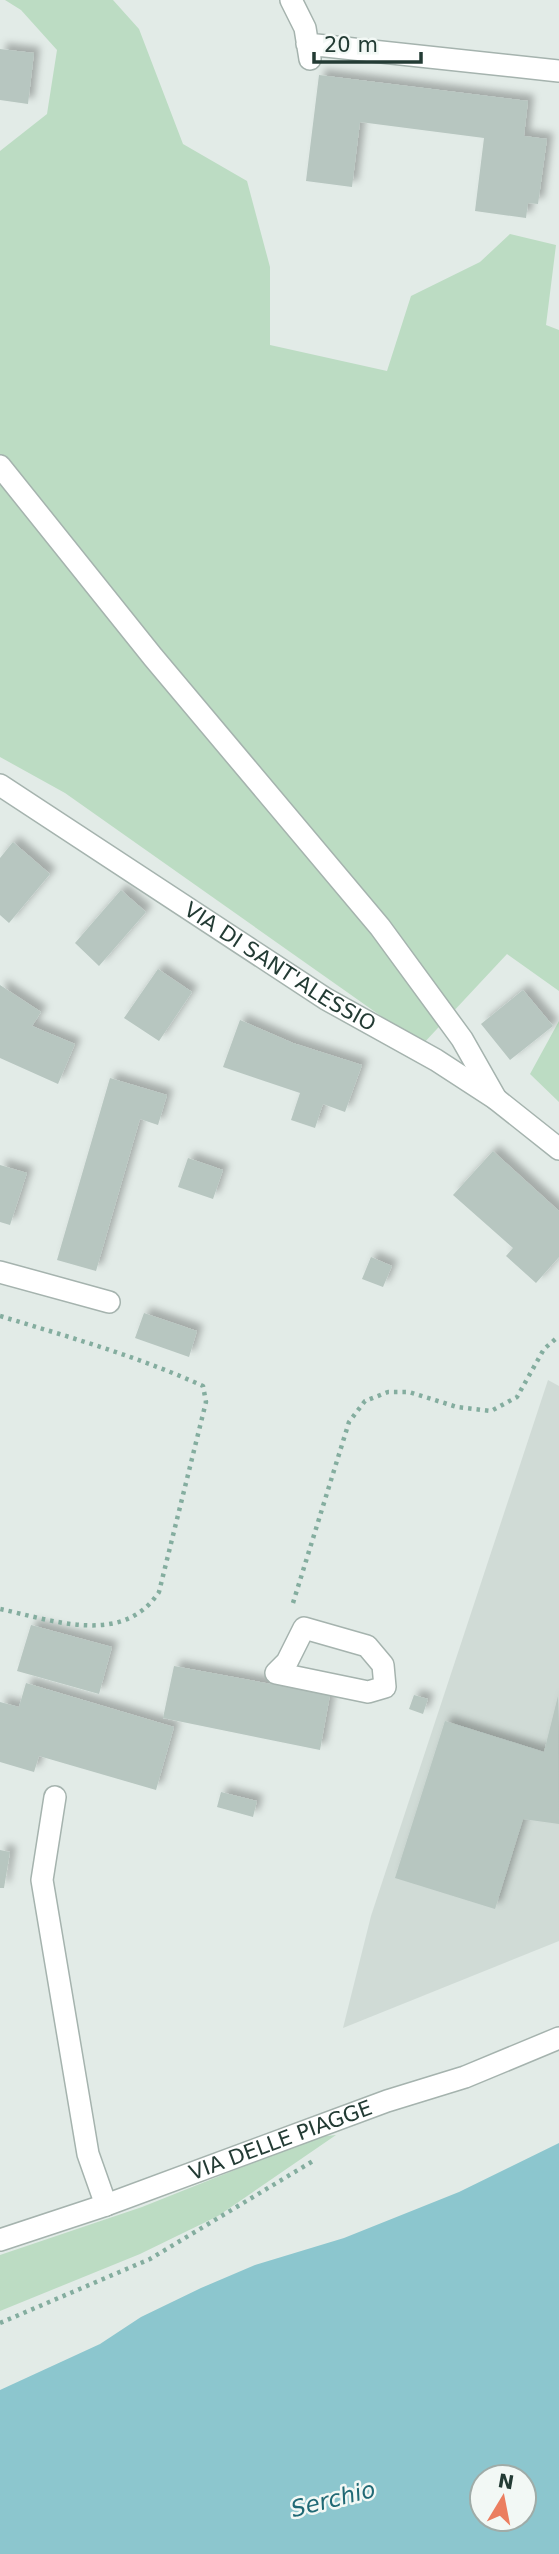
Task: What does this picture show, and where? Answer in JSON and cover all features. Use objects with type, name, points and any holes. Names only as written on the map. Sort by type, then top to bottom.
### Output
[{"type":"street","points":[[291,0],[305,28],[309,52],[559,71]]},
{"type":"street","points":[[0,466],[153,657],[380,927],[461,1039],[496,1099]]},
{"type":"street","name":"VIA DI SANT'ALESSIO","points":[[0,785],[326,999],[436,1060],[496,1099],[559,1149]]},
{"type":"street","points":[[0,1272],[109,1303]]},
{"type":"street","points":[[304,1628],[367,1646],[383,1665],[385,1687],[368,1692],[276,1673],[287,1662],[304,1628]]},
{"type":"street","points":[[55,1797],[42,1880],[88,2154],[106,2205]]},
{"type":"street","name":"VIA DELLE PIAGGE","points":[[0,2241],[106,2205],[387,2101],[465,2077],[559,2038]]},
{"type":"path","points":[[0,1316],[166,1369],[203,1386],[206,1402],[159,1592],[151,1604],[131,1619],[96,1627],[67,1624],[0,1608]]},
{"type":"path","points":[[292,1606],[349,1422],[365,1401],[388,1392],[409,1392],[457,1407],[491,1411],[517,1397],[544,1349],[559,1336]]},
{"type":"path","points":[[0,2323],[150,2259],[324,2155]]},
{"type":"shaded area","points":[[548,1380],[559,1386],[559,1941],[343,2028],[371,1916]]},
{"type":"green space","points":[[5,0],[113,0],[139,29],[183,144],[247,181],[270,267],[270,345],[387,371],[411,296],[480,262],[510,234],[556,245],[546,325],[559,330],[559,991],[507,954],[422,1045],[65,793],[0,757],[0,151],[47,114],[57,50],[21,10]]},
{"type":"green space","points":[[559,1021],[559,1102],[530,1074]]},
{"type":"green space","points":[[336,2135],[218,2216],[140,2254],[0,2311],[0,2255],[142,2207],[317,2137]]},
{"type":"water","name":"Serchio","points":[[559,2143],[559,2554],[0,2554],[0,2390],[100,2344],[141,2317],[201,2288],[255,2265],[344,2238],[459,2192]]},
{"type":"building","points":[[0,49],[34,53],[28,104],[0,100]]},
{"type":"building","points":[[319,75],[528,101],[524,136],[547,139],[538,204],[528,203],[526,218],[475,211],[484,138],[360,122],[352,187],[306,181]]},
{"type":"building","points":[[13,842],[50,874],[9,923],[0,915],[0,858]]},
{"type":"building","points":[[121,890],[146,912],[99,966],[75,943]]},
{"type":"building","points":[[158,969],[192,992],[159,1041],[124,1018]]},
{"type":"building","points":[[0,985],[41,1012],[32,1026],[75,1044],[58,1084],[0,1058]]},
{"type":"building","points":[[523,990],[553,1026],[510,1060],[481,1024]]},
{"type":"building","points":[[240,1020],[293,1043],[362,1065],[345,1112],[323,1104],[315,1128],[291,1120],[300,1093],[223,1067]]},
{"type":"building","points":[[110,1078],[167,1095],[158,1125],[140,1119],[96,1271],[57,1260]]},
{"type":"building","points":[[493,1151],[559,1211],[559,1257],[536,1283],[506,1256],[513,1248],[453,1195]]},
{"type":"building","points":[[188,1158],[223,1170],[213,1199],[178,1187]]},
{"type":"building","points":[[0,1165],[27,1173],[10,1225],[0,1222]]},
{"type":"building","points":[[371,1257],[392,1266],[383,1287],[362,1279]]},
{"type":"building","points":[[144,1313],[197,1331],[189,1357],[135,1338]]},
{"type":"building","points":[[31,1625],[112,1647],[99,1694],[17,1671]]},
{"type":"building","points":[[174,1666],[330,1695],[320,1750],[163,1718]]},
{"type":"building","points":[[26,1683],[174,1727],[156,1790],[39,1756],[34,1772],[0,1762],[0,1702],[19,1707]]},
{"type":"building","points":[[414,1695],[428,1699],[423,1714],[409,1709]]},
{"type":"building","points":[[558,1696],[559,1824],[523,1819],[495,1909],[395,1878],[445,1721],[544,1752]]},
{"type":"building","points":[[221,1792],[257,1801],[253,1817],[217,1807]]},
{"type":"building","points":[[0,1850],[10,1852],[4,1888],[0,1888]]}]
